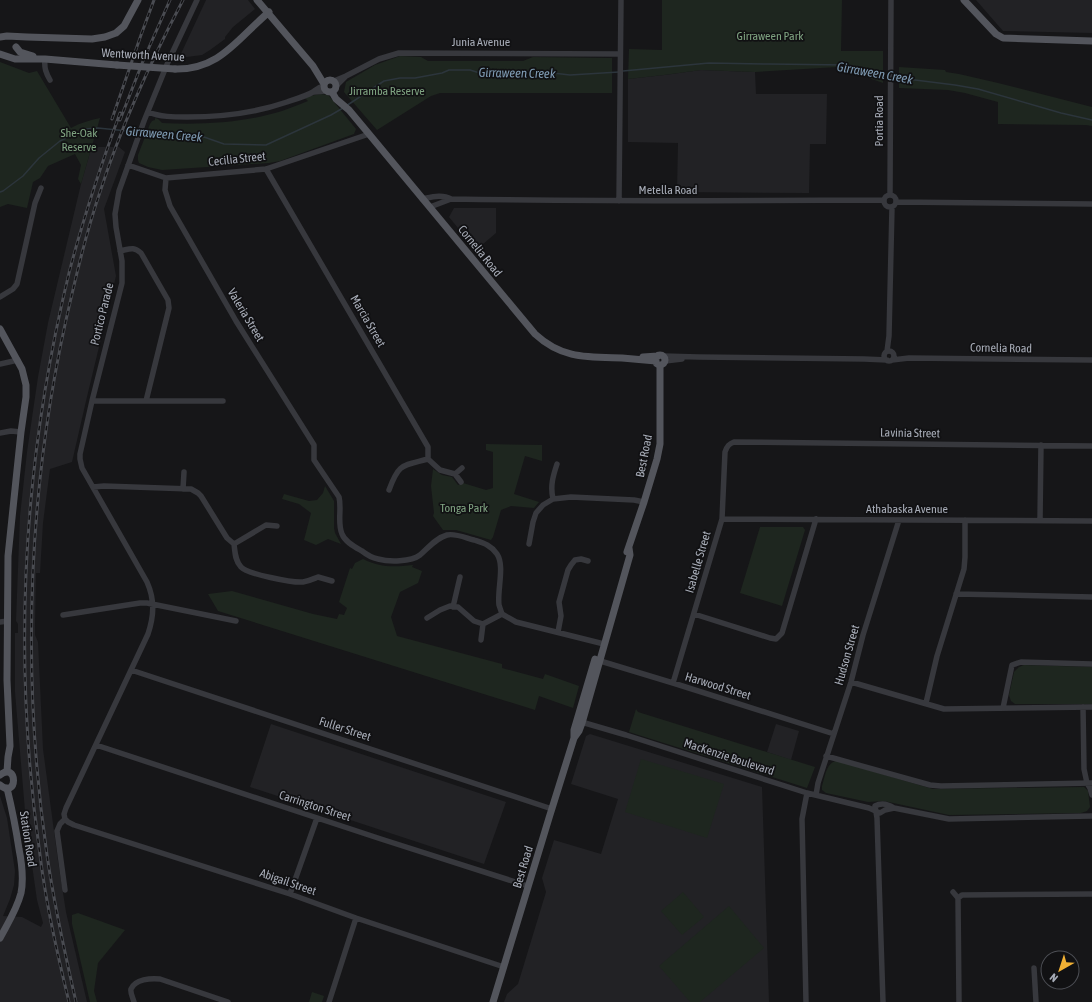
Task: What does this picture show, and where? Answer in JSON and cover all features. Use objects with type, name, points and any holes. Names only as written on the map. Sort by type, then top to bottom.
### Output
[{"type":"main road","name":"Wentworth Avenue","points":[[45,59],[23,54],[14,42],[27,37],[92,39],[105,37],[116,33],[124,26],[138,0]]},
{"type":"main road","name":"Cornelia Road","points":[[258,0],[313,66],[324,74],[332,88],[349,110],[535,334],[558,351],[572,355],[599,358],[660,360]]},
{"type":"main road","points":[[964,0],[996,34],[1003,38],[1092,41]]},
{"type":"main road","name":"Wentworth Avenue","points":[[2,55],[15,59],[45,59],[175,69],[194,68],[215,60],[269,12]]},
{"type":"main road","points":[[0,37],[4,36],[14,42],[11,54],[2,55]]},
{"type":"main road","points":[[0,329],[18,360],[26,385],[8,556],[7,680],[10,746],[7,772]]},
{"type":"main road","name":"Best Road","points":[[493,1002],[574,738],[579,731],[580,722],[597,660],[630,555],[629,548],[644,502],[660,444],[660,360]]},
{"type":"main road","points":[[0,775],[7,772],[12,774],[14,779],[13,785],[7,788],[0,785]]},
{"type":"main road","name":"Station Road","points":[[0,938],[19,898],[22,880],[22,865],[16,827],[7,788]]},
{"type":"street","name":"Portico Parade","points":[[153,603],[151,589],[82,468],[80,454],[122,283],[122,260],[115,214],[118,191],[168,62],[197,0]]},
{"type":"street","points":[[619,200],[619,75],[621,0]]},
{"type":"street","name":"Portia Road","points":[[890,195],[891,0]]},
{"type":"street","name":"Junia Avenue","points":[[148,112],[155,115],[168,116],[220,117],[270,107],[288,102],[313,92],[332,88],[346,76],[378,59],[398,53],[620,54]]},
{"type":"street","points":[[45,59],[45,72],[50,80]]},
{"type":"street","name":"Cecilia Street","points":[[128,165],[166,178],[266,168],[369,134]]},
{"type":"street","name":"Marcia Street","points":[[266,168],[428,447],[428,459]]},
{"type":"street","name":"Valeria Street","points":[[166,178],[165,190],[170,206],[236,321],[314,445],[314,460],[339,497],[339,519],[342,536],[351,544],[371,556],[386,561],[415,558],[437,540],[446,535],[453,535],[488,545],[498,556],[500,564],[499,606],[502,614]]},
{"type":"street","points":[[0,297],[13,289],[17,284],[35,204],[41,188]]},
{"type":"street","points":[[890,355],[889,336],[894,205],[895,197],[890,195],[886,196],[884,200],[886,205],[894,205],[1092,204]]},
{"type":"street","name":"Metella Road","points":[[422,198],[442,196],[451,199]]},
{"type":"street","name":"Metella Road","points":[[430,207],[451,199],[771,201],[884,200]]},
{"type":"street","points":[[120,251],[136,249],[141,253],[168,300],[169,308],[146,401]]},
{"type":"street","name":"Cornelia Road","points":[[660,360],[698,357],[864,359],[890,355],[909,358],[1092,360]]},
{"type":"street","points":[[0,364],[18,360]]},
{"type":"street","points":[[92,401],[223,401]]},
{"type":"street","points":[[0,433],[11,431],[21,432]]},
{"type":"street","name":"Lavinia Street","points":[[728,444],[734,442],[1092,446]]},
{"type":"street","name":"Isabelle Street","points":[[673,683],[722,519],[725,452],[728,444]]},
{"type":"street","points":[[1040,445],[1040,520]]},
{"type":"street","points":[[389,490],[400,468],[408,464],[428,459],[440,470],[455,474],[460,482]]},
{"type":"street","points":[[553,499],[551,491],[553,477],[558,464]]},
{"type":"street","points":[[455,474],[462,468]]},
{"type":"street","points":[[183,489],[184,472]]},
{"type":"street","points":[[93,487],[104,486],[191,489],[201,496],[227,538],[234,544],[236,560],[242,568],[254,573],[287,581],[309,581],[318,577],[332,581]]},
{"type":"street","points":[[529,544],[536,513],[543,505],[553,499],[571,497],[634,500],[644,502]]},
{"type":"street","name":"Athabaska Avenue","points":[[722,519],[1092,521]]},
{"type":"street","points":[[694,614],[776,639],[782,633],[816,519]]},
{"type":"street","name":"Hudson Street","points":[[816,795],[826,756],[851,682],[863,635],[899,520]]},
{"type":"street","points":[[926,703],[937,656],[963,575],[965,563],[965,520]]},
{"type":"street","points":[[234,544],[266,525],[277,526]]},
{"type":"street","points":[[558,632],[561,616],[559,602],[568,570],[575,560],[581,559],[588,561]]},
{"type":"street","points":[[454,607],[460,577]]},
{"type":"street","points":[[956,594],[1092,597]]},
{"type":"street","points":[[63,615],[140,603],[153,603],[236,621]]},
{"type":"street","points":[[65,890],[57,831],[60,824],[65,819],[64,814],[66,808],[148,634],[152,619],[153,603]]},
{"type":"street","points":[[427,618],[450,606],[458,607],[474,621],[483,624],[502,614],[516,622],[602,643]]},
{"type":"street","points":[[0,622],[8,621]]},
{"type":"street","points":[[481,640],[483,624]]},
{"type":"street","name":"Harwood Street","points":[[597,660],[834,734]]},
{"type":"street","points":[[1003,708],[1012,665],[1021,662],[1092,664]]},
{"type":"street","name":"Fuller Street","points":[[131,670],[552,809]]},
{"type":"street","points":[[851,682],[944,709],[1092,707]]},
{"type":"street","points":[[1083,707],[1084,769],[1092,795]]},
{"type":"street","name":"MacKenzie Boulevard","points":[[580,722],[808,793],[869,808],[875,811]]},
{"type":"street","name":"Carrington Street","points":[[96,745],[528,886]]},
{"type":"street","points":[[826,756],[930,785],[1089,783]]},
{"type":"street","points":[[806,1002],[802,819],[808,793]]},
{"type":"street","points":[[883,1002],[877,818],[875,811],[876,805],[889,805],[894,808],[949,819],[1092,816]]},
{"type":"street","points":[[290,894],[317,818]]},
{"type":"street","name":"Abigail Street","points":[[65,819],[74,825],[290,894],[356,918],[504,967]]},
{"type":"street","points":[[953,892],[958,898],[959,1002]]},
{"type":"street","points":[[958,898],[962,895],[1092,894]]},
{"type":"street","points":[[329,1002],[356,918]]},
{"type":"street","points":[[1034,968],[1036,1002]]},
{"type":"street","points":[[134,1002],[131,992],[134,985],[140,981],[150,979],[155,979],[228,1002]]},
{"type":"shaded area","points":[[206,0],[248,0],[255,9],[233,27],[225,39],[210,50],[202,55],[179,58]]},
{"type":"shaded area","points":[[976,0],[1092,0],[1092,33],[1003,31]]},
{"type":"shaded area","points":[[701,70],[755,72],[756,94],[827,94],[826,144],[810,144],[809,193],[677,192],[678,143],[628,142],[628,79]]},
{"type":"shaded area","points":[[99,147],[119,147],[125,152],[104,209],[116,276],[72,462],[50,469],[43,523],[40,573],[36,573],[35,626],[35,635],[38,642],[43,749],[58,861],[66,912],[87,1002],[0,1002],[0,796],[7,818],[15,871],[14,885],[3,916],[22,917],[41,927],[43,923],[37,900],[26,823],[15,692],[15,633],[18,633],[18,624],[16,621],[20,516],[27,452],[48,323],[81,184],[91,149]]},
{"type":"shaded area","points":[[454,208],[496,208],[496,233],[476,250],[449,217]]},
{"type":"shaded area","points":[[271,724],[506,802],[484,864],[250,787]]},
{"type":"shaded area","points":[[776,724],[799,731],[791,760],[767,752]]},
{"type":"shaded area","points":[[590,734],[762,787],[769,1002],[504,1002],[507,994],[518,984],[546,892],[542,878],[554,840],[601,854],[618,799],[571,784],[586,736]]},
{"type":"green space","name":"Girraween Park","points":[[662,0],[842,0],[841,51],[883,51],[883,83],[838,67],[755,72],[701,70],[628,79],[629,49],[662,50]]},
{"type":"green space","name":"Jirramba Reserve","points":[[400,56],[421,57],[428,61],[523,61],[533,57],[612,58],[612,93],[440,93],[431,96],[377,130],[344,92],[346,82],[375,65]]},
{"type":"green space","name":"She-Oak Reserve","points":[[0,62],[29,73],[37,71],[71,128],[100,118],[81,184],[78,179],[81,165],[75,154],[48,166],[40,178],[33,182],[27,208],[8,204],[0,207]]},
{"type":"green space","points":[[899,67],[945,70],[946,72],[998,83],[1092,107],[1092,126],[998,124],[998,102],[948,90],[899,88]]},
{"type":"green space","name":"Jirramba Reserve","points":[[321,94],[329,96],[356,129],[354,134],[280,161],[269,163],[162,170],[148,167],[139,163],[138,155],[150,124],[155,120],[155,118],[162,123],[177,124],[237,121],[282,111],[308,101],[305,98]]},
{"type":"green space","name":"Tonga Park","points":[[486,444],[542,445],[542,461],[525,456],[514,494],[539,502],[534,508],[511,506],[501,510],[491,540],[456,530],[443,530],[433,516],[431,486],[433,469],[442,475],[452,477],[458,485],[463,483],[486,490],[493,488],[493,452],[486,450]]},
{"type":"green space","points":[[325,486],[334,501],[334,528],[341,544],[328,539],[316,545],[304,540],[311,513],[299,504],[282,499],[284,494],[309,501],[317,500],[323,493]]},
{"type":"green space","points":[[760,527],[803,527],[805,530],[782,606],[740,593]]},
{"type":"green space","points":[[363,559],[376,564],[388,566],[413,565],[412,567],[422,571],[418,583],[400,592],[391,617],[397,636],[502,664],[502,668],[543,679],[545,674],[579,686],[573,708],[539,696],[535,710],[218,611],[208,594],[232,591],[313,614],[337,619],[339,614],[344,615],[347,608],[339,602],[350,568],[352,569],[355,563]]},
{"type":"green space","points":[[1024,665],[1092,667],[1092,704],[1015,704],[1011,701],[1009,695],[1014,672],[1019,667]]},
{"type":"green space","points":[[636,709],[638,712],[815,767],[807,788],[629,732]]},
{"type":"green space","points":[[641,759],[724,784],[707,838],[625,812]]},
{"type":"green space","points":[[837,761],[933,789],[1084,787],[1088,791],[1090,807],[1087,811],[1081,813],[949,815],[884,801],[868,802],[826,793],[822,790],[828,767],[833,762]]},
{"type":"green space","points":[[683,892],[704,917],[682,935],[661,911]]},
{"type":"green space","points":[[729,906],[764,948],[700,1002],[690,1002],[659,966]]},
{"type":"green space","points":[[78,913],[125,930],[98,963],[94,991],[97,1002],[90,1002],[72,924],[72,915]]},
{"type":"green space","points":[[312,992],[324,996],[322,1002],[309,1002]]},
{"type":"waterway","name":"Girraween Creek","points":[[623,71],[709,63],[847,65],[890,75]]},
{"type":"waterway","name":"Girraween Creek","points":[[346,106],[384,81],[400,78],[415,78],[442,73],[449,70],[470,70],[483,74],[500,74],[519,71],[536,71],[570,75],[619,72]]},
{"type":"waterway","name":"Girraween Creek","points":[[893,76],[978,89],[1061,113],[1092,120]]},
{"type":"waterway","name":"Girraween Creek","points":[[141,133],[184,137],[204,137],[224,144],[266,145],[343,108]]},
{"type":"waterway","name":"Girraween Creek","points":[[0,192],[23,176],[39,158],[60,141],[85,129],[98,128],[137,132]]},
{"type":"railway","points":[[112,119],[154,0]]},
{"type":"railway","points":[[120,120],[143,61],[170,0]]},
{"type":"railway","points":[[76,1002],[53,892],[47,855],[33,715],[31,644],[33,573],[38,503],[46,433],[57,363],[75,281],[89,228],[118,141],[149,69],[183,0]]},
{"type":"railway","points":[[69,1002],[45,892],[31,781],[26,708],[24,635],[26,562],[32,490],[41,418],[53,345],[69,273],[80,233],[99,172],[120,113]]}]
